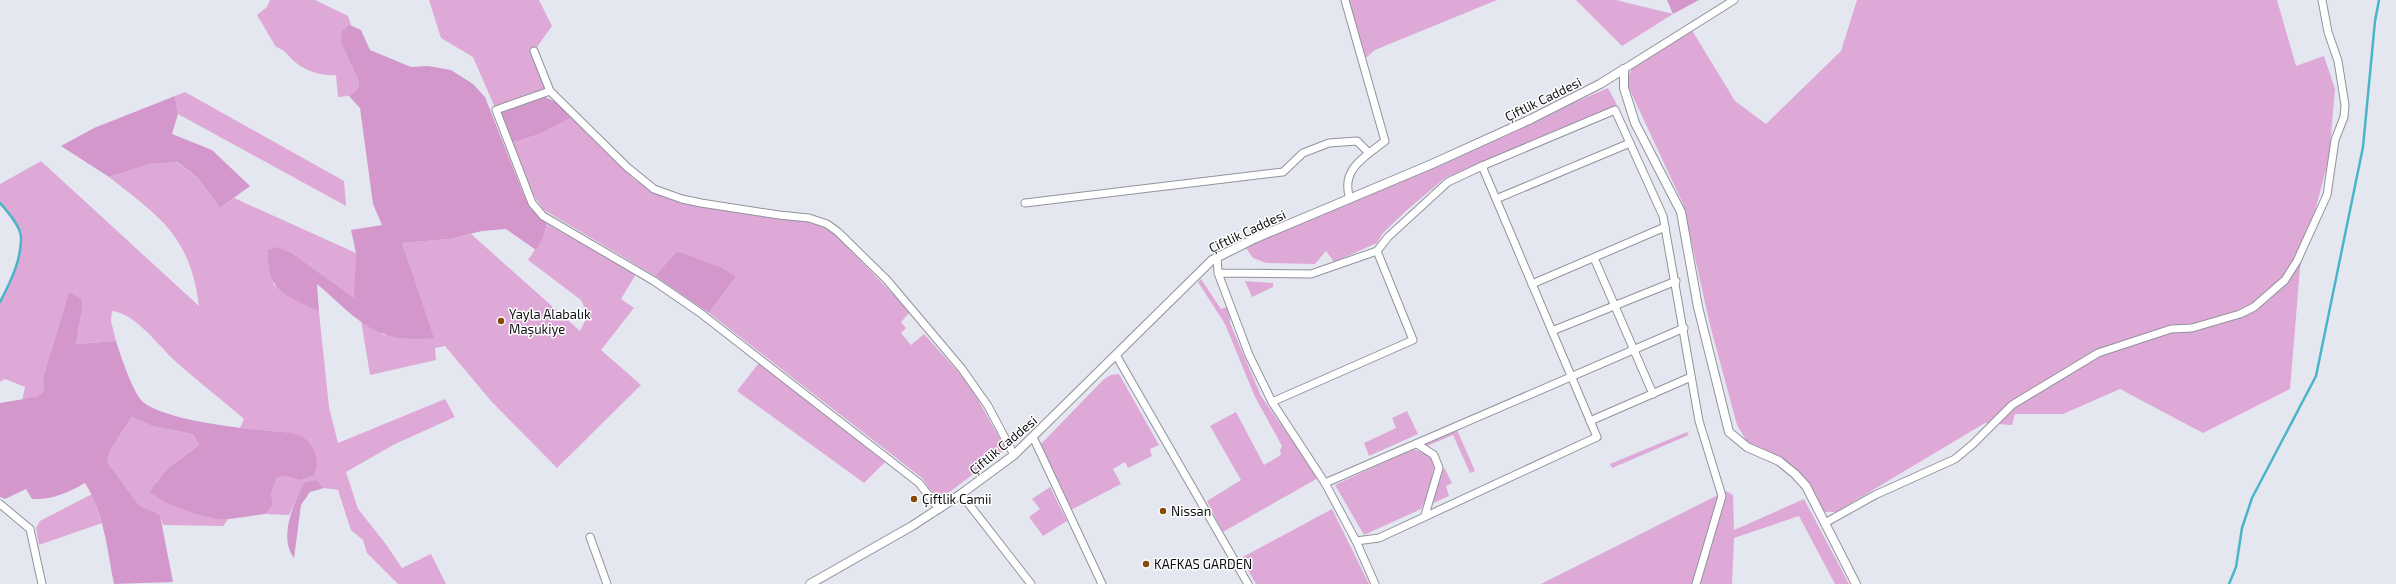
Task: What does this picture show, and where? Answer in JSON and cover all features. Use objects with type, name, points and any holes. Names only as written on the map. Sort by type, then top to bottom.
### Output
[{"type":"street","points":[[1344,0],[1385,141],[1351,169],[1346,188],[1350,199]]},
{"type":"street","name":"Çiftlik Caddesi","points":[[810,584],[939,510],[1014,455],[1217,257],[1256,238],[1350,199],[1531,119],[1600,84],[1734,0]]},
{"type":"street","points":[[1825,523],[1875,495],[1955,459],[1973,444],[2012,405],[2098,353],[2171,329],[2192,328],[2240,314],[2258,304],[2285,280],[2297,261],[2327,195],[2335,140],[2344,117],[2345,105],[2338,61],[2328,32],[2322,0]]},
{"type":"street","points":[[534,51],[550,91],[627,167],[654,189],[682,199],[701,203],[779,216],[809,218],[827,224],[838,232],[887,280],[962,369],[988,406],[1014,455]]},
{"type":"street","points":[[1624,68],[1624,88],[1636,123],[1681,212],[1698,307],[1729,432],[1747,447],[1779,461],[1795,474],[1806,486],[1856,584]]},
{"type":"street","points":[[550,91],[496,110],[516,164],[536,210],[552,222],[654,281],[699,312],[920,482],[939,510]]},
{"type":"street","points":[[1218,273],[1311,274],[1377,251],[1388,237],[1448,182],[1482,166],[1615,110],[1663,216],[1676,281],[1698,421],[1722,496],[1696,584]]},
{"type":"street","points":[[1025,203],[1283,172],[1303,153],[1328,144],[1357,141],[1369,153]]},
{"type":"street","points":[[1496,199],[1630,143]]},
{"type":"street","points":[[1356,541],[1379,538],[1425,515],[1597,437],[1482,166]]},
{"type":"street","points":[[1532,284],[1665,227]]},
{"type":"street","points":[[1272,402],[1413,340],[1377,251]]},
{"type":"street","points":[[1217,257],[1218,273],[1249,355],[1272,402],[1325,483],[1356,541],[1375,584]]},
{"type":"street","points":[[1594,258],[1653,394]]},
{"type":"street","points":[[1552,331],[1676,281]]},
{"type":"street","points":[[1325,483],[1572,378],[1684,328]]},
{"type":"street","points":[[1116,354],[1248,584]]},
{"type":"street","points":[[1590,421],[1691,377]]},
{"type":"street","points":[[1033,437],[1102,584]]},
{"type":"street","points":[[1417,444],[1434,455],[1439,468],[1425,515]]},
{"type":"street","points":[[961,494],[1031,584]]},
{"type":"street","points":[[0,504],[30,529],[42,584]]},
{"type":"street","points":[[590,537],[607,584]]},
{"type":"shaded area","points":[[270,0],[315,0],[348,16],[351,25],[341,43],[359,82],[358,88],[349,96],[338,97],[336,75],[325,75],[310,71],[295,62],[285,51],[276,47],[257,15],[267,7]]},
{"type":"shaded area","points":[[429,0],[539,0],[552,26],[534,51],[550,91],[496,110],[473,57],[441,38]]},
{"type":"shaded area","points":[[1341,0],[1497,0],[1375,50],[1367,57],[1358,58]]},
{"type":"shaded area","points":[[1576,0],[1616,0],[1673,14],[1622,46]]},
{"type":"shaded area","points":[[1667,0],[1699,0],[1673,14]]},
{"type":"shaded area","points":[[1857,0],[2277,0],[2296,66],[2324,56],[2335,89],[2329,158],[2300,268],[2290,389],[2203,433],[2120,389],[2063,414],[2015,414],[2012,425],[1985,423],[1836,512],[1824,512],[1799,471],[1747,442],[1737,425],[1710,325],[1683,204],[1629,88],[1628,76],[1633,67],[1690,27],[1735,101],[1766,124],[1841,51]]},
{"type":"shaded area","points":[[350,25],[361,30],[370,50],[411,67],[428,66],[451,70],[473,84],[485,97],[530,208],[547,224],[543,238],[536,250],[506,229],[482,231],[450,239],[402,243],[434,338],[402,338],[390,336],[375,330],[357,319],[317,284],[319,312],[288,296],[280,290],[275,284],[271,275],[268,250],[276,247],[292,253],[354,298],[356,253],[351,230],[382,225],[373,204],[360,108],[349,96],[358,88],[359,82],[341,43],[342,31]]},
{"type":"shaded area","points":[[1608,88],[1617,105],[1445,178],[1407,210],[1383,233],[1377,243],[1334,262],[1326,251],[1315,264],[1266,263],[1253,258],[1244,245]]},
{"type":"shaded area","points":[[185,92],[344,181],[346,206],[178,114],[175,96]]},
{"type":"shaded area","points":[[175,96],[178,114],[172,134],[212,150],[250,186],[220,208],[197,177],[177,162],[150,164],[109,177],[61,146],[94,128]]},
{"type":"shaded area","points":[[545,97],[558,103],[573,117],[540,134],[511,143],[500,112]]},
{"type":"shaded area","points":[[573,117],[634,179],[651,190],[809,221],[833,232],[910,312],[901,322],[906,328],[901,333],[911,345],[924,334],[969,384],[1006,449],[938,501],[922,478],[709,313],[736,277],[677,251],[655,276],[544,210],[533,195],[511,143],[540,134]]},
{"type":"shaded area","points":[[41,161],[199,306],[195,282],[180,245],[158,217],[109,177],[150,164],[176,162],[197,177],[220,208],[234,198],[356,253],[355,299],[292,253],[273,284],[291,297],[319,312],[329,407],[338,443],[445,399],[455,417],[395,444],[346,472],[358,509],[385,543],[402,568],[431,554],[446,584],[398,584],[367,553],[363,540],[351,530],[338,490],[324,488],[317,480],[304,482],[289,515],[265,514],[273,505],[271,493],[277,478],[285,476],[300,480],[289,433],[240,428],[244,419],[174,360],[138,323],[121,313],[112,311],[111,321],[116,341],[76,344],[82,310],[69,292],[43,377],[44,391],[36,397],[22,401],[25,387],[5,379],[0,382],[0,302],[10,282],[17,260],[21,237],[19,230],[0,203],[0,184]]},
{"type":"shaded area","points":[[547,224],[636,274],[621,299],[634,308],[601,350],[641,385],[557,468],[491,401],[445,346],[435,348],[436,360],[370,375],[361,320],[384,335],[433,338],[402,243],[450,239],[471,234],[580,331],[588,315],[581,300],[528,260],[543,238]]},
{"type":"shaded area","points":[[677,251],[722,268],[736,277],[709,313],[655,276]]},
{"type":"shaded area","points":[[1201,279],[1221,309],[1229,306],[1230,323],[1261,396],[1318,478],[1223,532],[1207,501],[1241,480],[1210,426],[1236,412],[1264,465],[1281,455],[1280,450],[1282,446],[1255,397],[1225,324],[1198,282]]},
{"type":"shaded area","points":[[1245,281],[1273,283],[1273,287],[1252,297]]},
{"type":"shaded area","points":[[69,292],[82,300],[82,310],[76,344],[116,341],[131,382],[143,402],[166,413],[200,422],[266,431],[285,432],[298,435],[308,442],[315,452],[317,464],[314,475],[300,480],[285,476],[277,478],[271,493],[273,505],[265,514],[229,519],[212,518],[172,505],[155,497],[150,492],[165,472],[199,445],[193,434],[152,426],[132,417],[110,450],[107,462],[139,505],[160,515],[173,582],[114,584],[101,519],[97,507],[85,483],[66,493],[53,497],[32,499],[26,489],[5,499],[0,497],[0,403],[36,397],[44,391],[43,377]]},
{"type":"shaded area","points":[[759,363],[885,462],[864,483],[737,391]]},
{"type":"shaded area","points":[[1119,374],[1159,445],[1150,449],[1152,456],[1128,468],[1125,462],[1113,469],[1121,484],[1071,510],[1041,444],[1104,379],[1111,375]]},
{"type":"shaded area","points":[[1407,411],[1418,434],[1369,456],[1364,443],[1396,428],[1392,418]]},
{"type":"shaded area","points":[[132,417],[152,426],[193,434],[199,445],[180,459],[156,482],[154,496],[220,519],[230,517],[223,526],[163,525],[160,515],[139,505],[107,462],[110,450]]},
{"type":"shaded area","points":[[1457,430],[1475,471],[1470,473],[1453,435],[1427,446],[1425,443]]},
{"type":"shaded area","points":[[1687,432],[1689,435],[1612,468],[1610,464]]},
{"type":"shaded area","points":[[1413,449],[1430,455],[1435,463],[1428,494],[1421,509],[1364,535],[1335,485]]},
{"type":"shaded area","points":[[1442,468],[1445,469],[1452,483],[1446,486],[1449,496],[1431,504]]},
{"type":"shaded area","points":[[317,480],[324,488],[310,492],[301,505],[294,558],[289,550],[287,540],[289,520],[304,482]]},
{"type":"shaded area","points":[[1050,487],[1067,521],[1043,536],[1029,517],[1040,509],[1032,499]]},
{"type":"shaded area","points":[[1726,491],[1733,495],[1734,530],[1804,499],[1849,584],[1835,584],[1799,516],[1734,538],[1732,584],[1541,584]]},
{"type":"shaded area","points":[[92,494],[102,523],[39,545],[36,528],[40,521]]},
{"type":"shaded area","points":[[1332,509],[1369,584],[1256,584],[1241,558]]},
{"type":"waterway","points":[[2229,584],[2236,567],[2242,528],[2252,498],[2316,376],[2363,147],[2375,21],[2379,0]]},
{"type":"waterway","points":[[0,203],[16,223],[21,237],[20,254],[11,279],[0,302]]},
{"type":"place","name":"Yayla Alabalık Maşukiye","points":[[501,321]]},
{"type":"place","name":"Çiftlik Camii","points":[[914,499]]},
{"type":"place","name":"Nissan","points":[[1163,511]]},
{"type":"place","name":"KAFKAS GARDEN","points":[[1146,564]]}]
